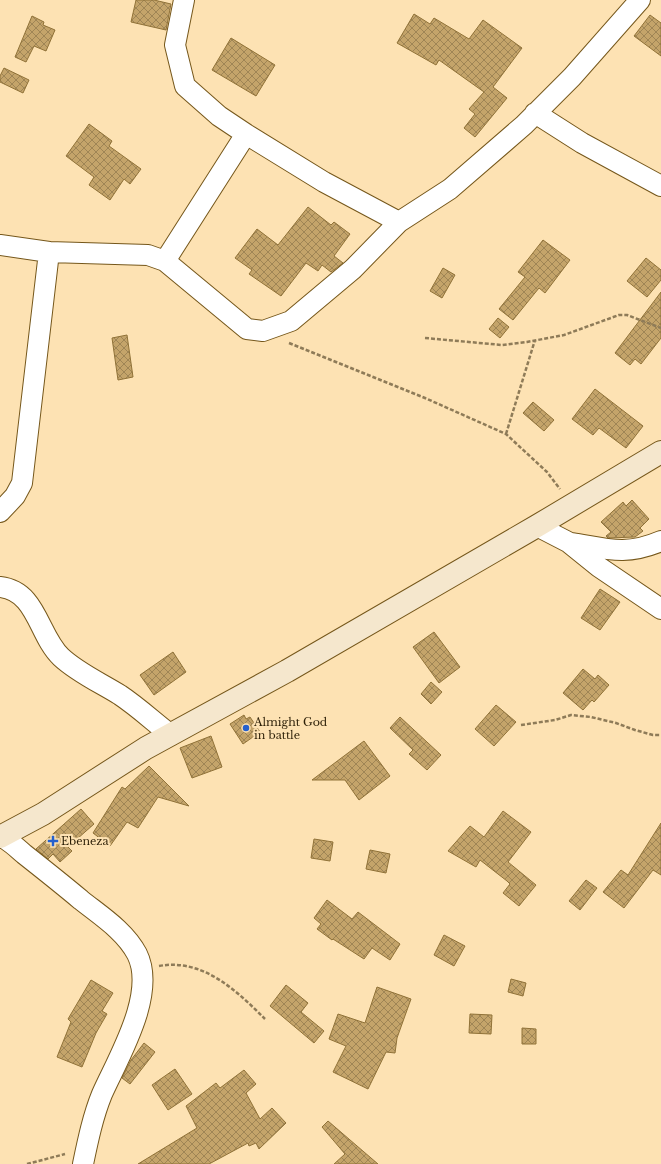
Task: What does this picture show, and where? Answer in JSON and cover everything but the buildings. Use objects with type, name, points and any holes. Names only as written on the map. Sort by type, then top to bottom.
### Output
[{"type":"street","points":[[184,0],[175,45],[185,86],[219,116],[246,134],[330,185],[399,222]]},
{"type":"street","points":[[0,245],[49,252],[148,255],[165,261],[247,329],[263,331],[291,321],[353,269],[399,222],[450,189],[535,113],[572,77],[640,0]]},
{"type":"street","points":[[535,113],[582,143],[661,186]]},
{"type":"street","points":[[165,261],[246,134]]},
{"type":"street","points":[[0,512],[15,496],[22,483],[49,252]]},
{"type":"street","points":[[84,1156],[103,1094],[124,1050],[139,1003],[142,974],[138,956],[122,933],[0,837],[43,814],[171,735],[287,671],[564,511],[661,452]]},
{"type":"street","points":[[537,526],[568,542],[599,567],[661,609]]},
{"type":"street","points":[[568,542],[612,550],[630,551],[661,541]]},
{"type":"street","points":[[0,587],[14,590],[26,599],[50,644],[61,657],[81,672],[121,696],[171,735]]},
{"type":"path","points":[[425,338],[502,344],[564,336],[619,315],[627,315],[661,328]]},
{"type":"path","points":[[263,331],[318,356],[425,398],[506,434],[551,477],[564,494],[564,511]]},
{"type":"path","points":[[506,434],[535,340]]},
{"type":"path","points":[[521,725],[555,720],[572,715],[591,717],[647,733],[661,735]]},
{"type":"path","points":[[142,974],[154,967],[163,965],[184,966],[209,973],[229,985],[265,1019]]},
{"type":"path","points":[[27,1164],[84,1156]]},
{"type":"place","name":"Almight God in battle","points":[[246,728]]},
{"type":"place","name":"Ebeneza","points":[[53,841]]}]
